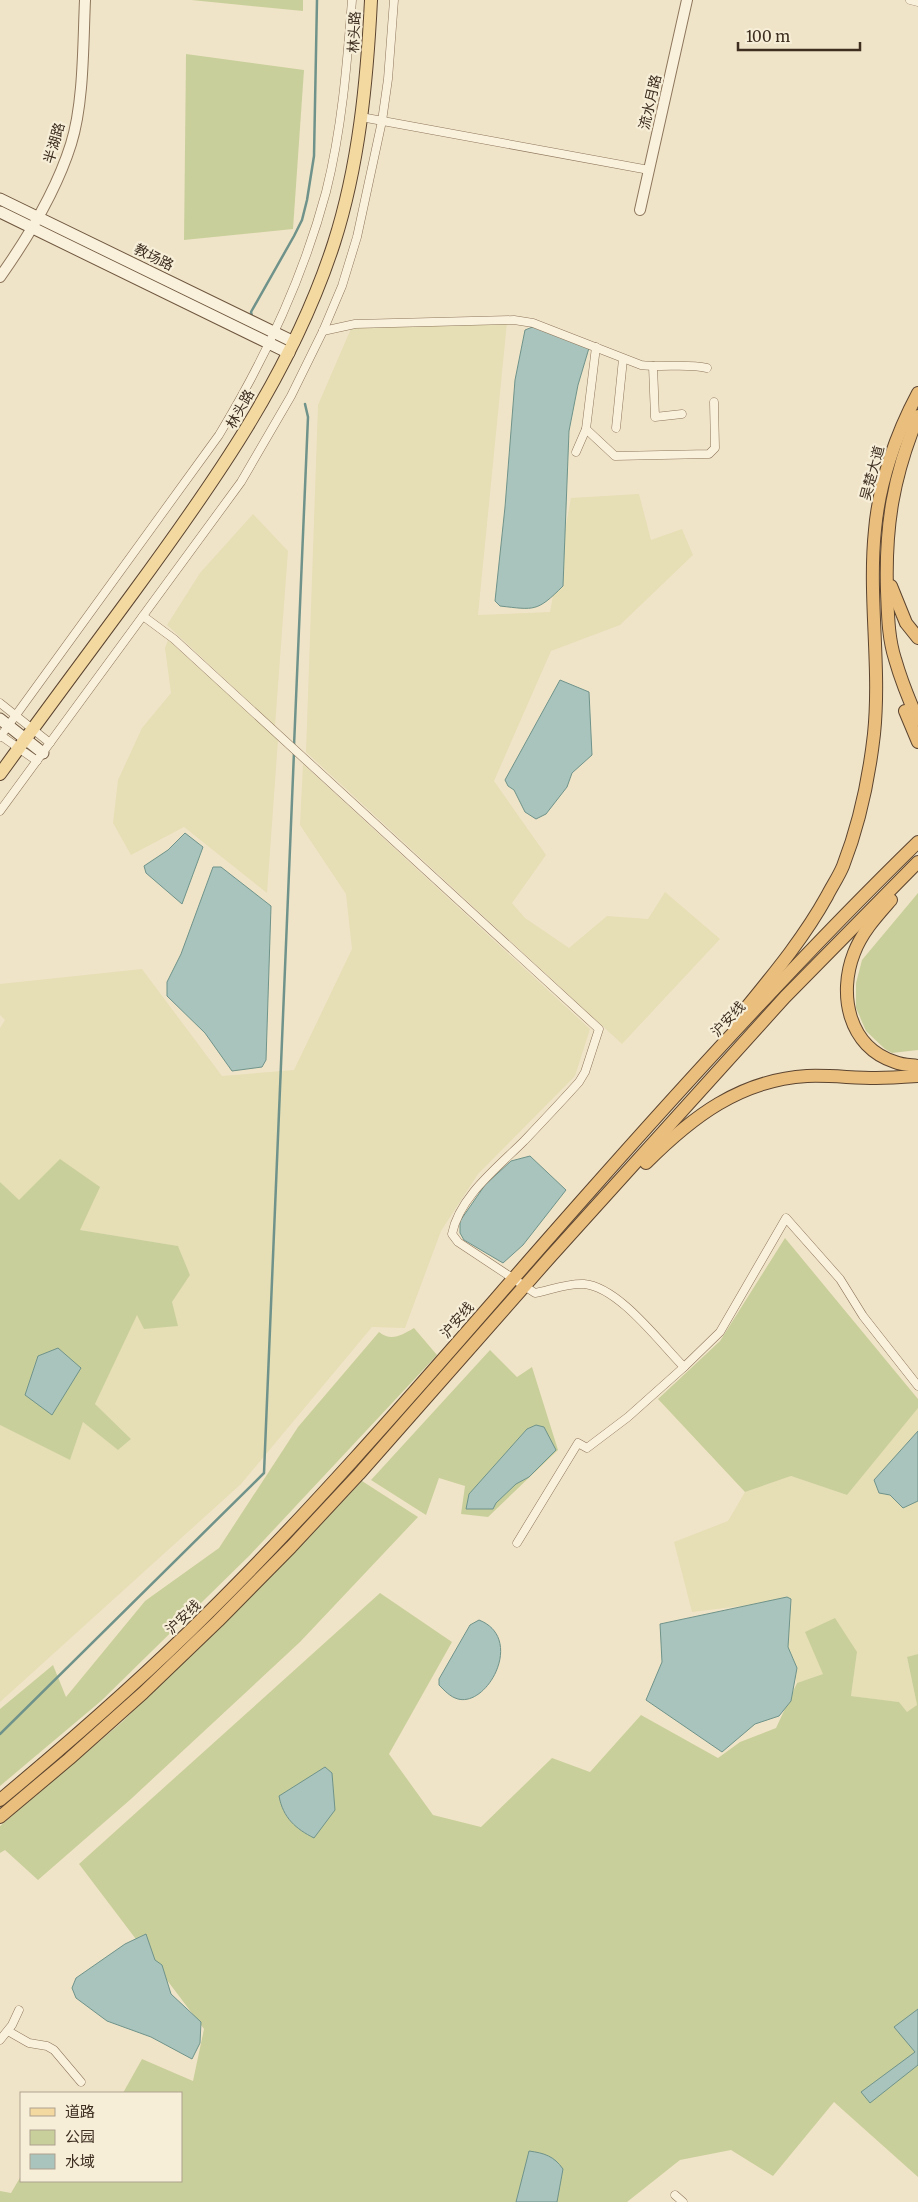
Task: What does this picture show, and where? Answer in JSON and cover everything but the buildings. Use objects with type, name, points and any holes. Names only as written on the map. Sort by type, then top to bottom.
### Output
[{"type":"highway","name":"吴楚大道","points":[[874,565],[874,530],[879,499],[897,438],[918,393]]},
{"type":"highway","name":"吴楚大道","points":[[886,559],[887,531],[898,470],[918,416]]},
{"type":"highway","points":[[886,559],[892,591],[906,623],[918,638]]},
{"type":"highway","points":[[886,559],[888,626],[891,642],[918,720]]},
{"type":"highway","points":[[874,565],[883,642],[895,686],[918,742]]},
{"type":"highway","points":[[662,1111],[781,965],[815,918],[843,867],[862,803],[874,734],[876,673],[874,565]]},
{"type":"highway","name":"沪安线","points":[[0,1817],[106,1726],[218,1621],[359,1474],[662,1111],[788,976],[918,842]]},
{"type":"highway","name":"沪安线","points":[[0,1800],[136,1683],[215,1606],[349,1466],[519,1283],[552,1256],[785,997],[918,862]]},
{"type":"highway","points":[[918,868],[867,928],[854,952],[847,978],[847,1003],[853,1025],[868,1045],[895,1062],[918,1066]]},
{"type":"highway","points":[[552,1256],[661,1148],[694,1120],[724,1099],[763,1083],[807,1076],[879,1078],[918,1076]]},
{"type":"main road","name":"林头路","points":[[0,774],[204,494],[241,440],[305,320],[334,243],[347,194],[367,74],[371,0]]},
{"type":"main road","name":"教场路","points":[[0,199],[35,223],[291,347]]},
{"type":"main road","name":"教场路","points":[[0,212],[35,223]]},
{"type":"main road","points":[[4,722],[26,739],[40,757]]},
{"type":"street","name":"半湖路","points":[[0,277],[35,223],[57,183],[72,142],[80,89],[85,0]]},
{"type":"street","points":[[50,743],[0,736],[4,722],[16,716],[219,434],[271,338],[300,274],[326,191],[342,105],[352,0]]},
{"type":"street","points":[[0,811],[251,466],[291,396],[323,331],[342,286],[357,237],[382,120],[388,79],[394,0]]},
{"type":"street","name":"流水月路","points":[[640,210],[687,0]]},
{"type":"street","points":[[910,0],[918,2]]},
{"type":"street","points":[[361,117],[649,170]]},
{"type":"street","points":[[323,331],[355,324],[514,320],[533,323],[622,359],[654,366],[692,364],[707,368]]},
{"type":"street","points":[[576,452],[586,429],[596,348]]},
{"type":"street","points":[[616,428],[622,359]]},
{"type":"street","points":[[654,366],[654,417],[682,414]]},
{"type":"street","points":[[586,429],[615,456],[708,454],[715,448],[714,402]]},
{"type":"street","points":[[142,616],[174,638],[600,1030],[586,1072],[579,1082],[523,1142],[482,1181],[454,1222],[452,1234],[458,1242],[534,1294],[578,1284],[598,1288],[626,1308],[684,1367]]},
{"type":"street","points":[[0,703],[16,716],[26,739]]},
{"type":"street","points":[[517,1543],[578,1443],[588,1448],[628,1418],[720,1332],[786,1218],[840,1279],[863,1316],[918,1386]]},
{"type":"street","points":[[0,2040],[8,2031],[19,2010]]},
{"type":"street","points":[[8,2031],[29,2043],[47,2046],[54,2050],[81,2082]]},
{"type":"street","points":[[675,2194],[683,2202]]},
{"type":"shaded area","points":[[507,322],[478,615],[550,612],[571,498],[639,494],[651,540],[682,529],[693,555],[620,625],[551,651],[494,781],[546,855],[512,903],[525,918],[569,948],[607,916],[648,919],[665,892],[720,939],[622,1044],[306,752],[318,405],[353,324]]},
{"type":"shaded area","points":[[253,514],[288,551],[275,726],[167,625],[200,573]]},
{"type":"shaded area","points":[[168,640],[278,740],[267,893],[184,827],[131,855],[113,823],[118,780],[142,728],[171,693],[165,648]]},
{"type":"shaded area","points":[[303,764],[590,1029],[575,1076],[478,1174],[441,1231],[405,1328],[372,1327],[241,1484],[0,1702],[0,1425],[70,1460],[83,1422],[118,1450],[131,1439],[95,1404],[137,1314],[172,1302],[190,1275],[178,1246],[80,1230],[19,1201],[0,1182],[0,1028],[5,1020],[0,1015],[0,984],[142,969],[222,1076],[294,1070],[352,949],[346,894],[300,825]]},
{"type":"shaded area","points":[[918,1407],[918,1654],[907,1658],[917,1705],[907,1713],[899,1702],[851,1696],[857,1652],[823,1674],[797,1683],[786,1656],[791,1600],[692,1612],[674,1542],[728,1521],[745,1492],[791,1476],[847,1495]]},
{"type":"green space","points":[[191,0],[303,0],[303,11]]},
{"type":"green space","points":[[186,54],[304,70],[293,229],[184,240]]},
{"type":"green space","points":[[918,893],[918,1050],[892,1053],[866,1031],[856,1008],[856,983],[862,960]]},
{"type":"green space","points":[[60,1159],[100,1187],[80,1230],[178,1246],[190,1275],[172,1302],[178,1326],[144,1329],[137,1315],[95,1404],[131,1439],[118,1450],[83,1422],[70,1460],[0,1425],[0,1182],[19,1200]]},
{"type":"green space","points":[[785,1238],[918,1399],[918,1408],[847,1495],[791,1476],[745,1492],[658,1399],[720,1341]]},
{"type":"green space","points":[[414,1328],[437,1355],[250,1555],[101,1701],[0,1786],[0,1709],[53,1665],[66,1697],[145,1601],[219,1548],[298,1427],[379,1332],[392,1337],[401,1335]]},
{"type":"green space","points":[[490,1350],[517,1377],[532,1367],[558,1450],[488,1517],[461,1514],[465,1486],[439,1478],[426,1515],[371,1480]]},
{"type":"green space","points":[[362,1481],[418,1517],[300,1642],[131,1799],[38,1880],[5,1850],[0,1853],[0,1826],[122,1722],[271,1576]]},
{"type":"green space","points":[[380,1593],[452,1642],[389,1754],[433,1815],[481,1827],[552,1758],[590,1772],[641,1715],[718,1758],[740,1742],[776,1728],[797,1683],[823,1674],[805,1632],[835,1618],[857,1652],[851,1696],[899,1702],[907,1712],[917,1705],[907,1657],[918,1654],[918,2177],[834,2102],[773,2176],[731,2150],[680,2160],[627,2202],[0,2202],[0,2191],[11,2193],[20,2178],[20,2182],[182,2182],[182,2092],[124,2092],[142,2059],[193,2081],[204,2029],[79,1864]]},
{"type":"water","points":[[535,326],[589,348],[578,385],[569,431],[563,586],[541,605],[521,608],[500,606],[495,601],[515,380],[525,330]]},
{"type":"water","points":[[560,680],[589,692],[592,755],[572,773],[567,787],[546,814],[536,819],[525,812],[514,790],[508,786],[505,780]]},
{"type":"water","points":[[185,833],[203,847],[182,904],[146,873],[144,866],[168,850]]},
{"type":"water","points":[[213,867],[221,867],[271,906],[266,1060],[262,1067],[232,1071],[205,1033],[167,996],[167,982],[181,954]]},
{"type":"water","points":[[530,1156],[566,1190],[523,1245],[503,1263],[464,1240],[460,1233],[460,1221],[485,1185],[511,1161]]},
{"type":"water","points":[[58,1348],[81,1368],[52,1415],[25,1395],[38,1356]]},
{"type":"water","points":[[536,1425],[544,1427],[556,1450],[529,1477],[516,1484],[496,1503],[493,1509],[466,1509],[469,1494],[527,1429]]},
{"type":"water","points":[[918,1431],[918,1501],[903,1508],[890,1495],[879,1493],[874,1480]]},
{"type":"water","points":[[787,1597],[791,1599],[788,1647],[797,1668],[791,1701],[779,1716],[755,1724],[722,1752],[646,1700],[662,1662],[660,1624]]},
{"type":"water","points":[[479,1620],[493,1629],[499,1641],[500,1655],[497,1669],[490,1682],[480,1693],[469,1699],[458,1699],[450,1695],[439,1685],[439,1679],[470,1625]]},
{"type":"water","points":[[325,1767],[332,1773],[335,1810],[314,1838],[291,1822],[284,1811],[279,1796]]},
{"type":"water","points":[[146,1934],[155,1960],[162,1965],[171,1994],[201,2022],[200,2043],[192,2059],[151,2037],[107,2021],[76,1998],[72,1988],[76,1978],[125,1944]]},
{"type":"water","points":[[918,2009],[918,2065],[870,2103],[861,2092],[915,2052],[894,2027]]},
{"type":"water","points":[[529,2151],[548,2156],[563,2169],[557,2202],[516,2202]]},
{"type":"waterway","points":[[252,316],[251,312],[302,220],[307,200],[314,156],[317,0]]},
{"type":"waterway","points":[[294,746],[308,417],[305,404]]},
{"type":"waterway","points":[[0,1734],[264,1473],[294,752]]}]
